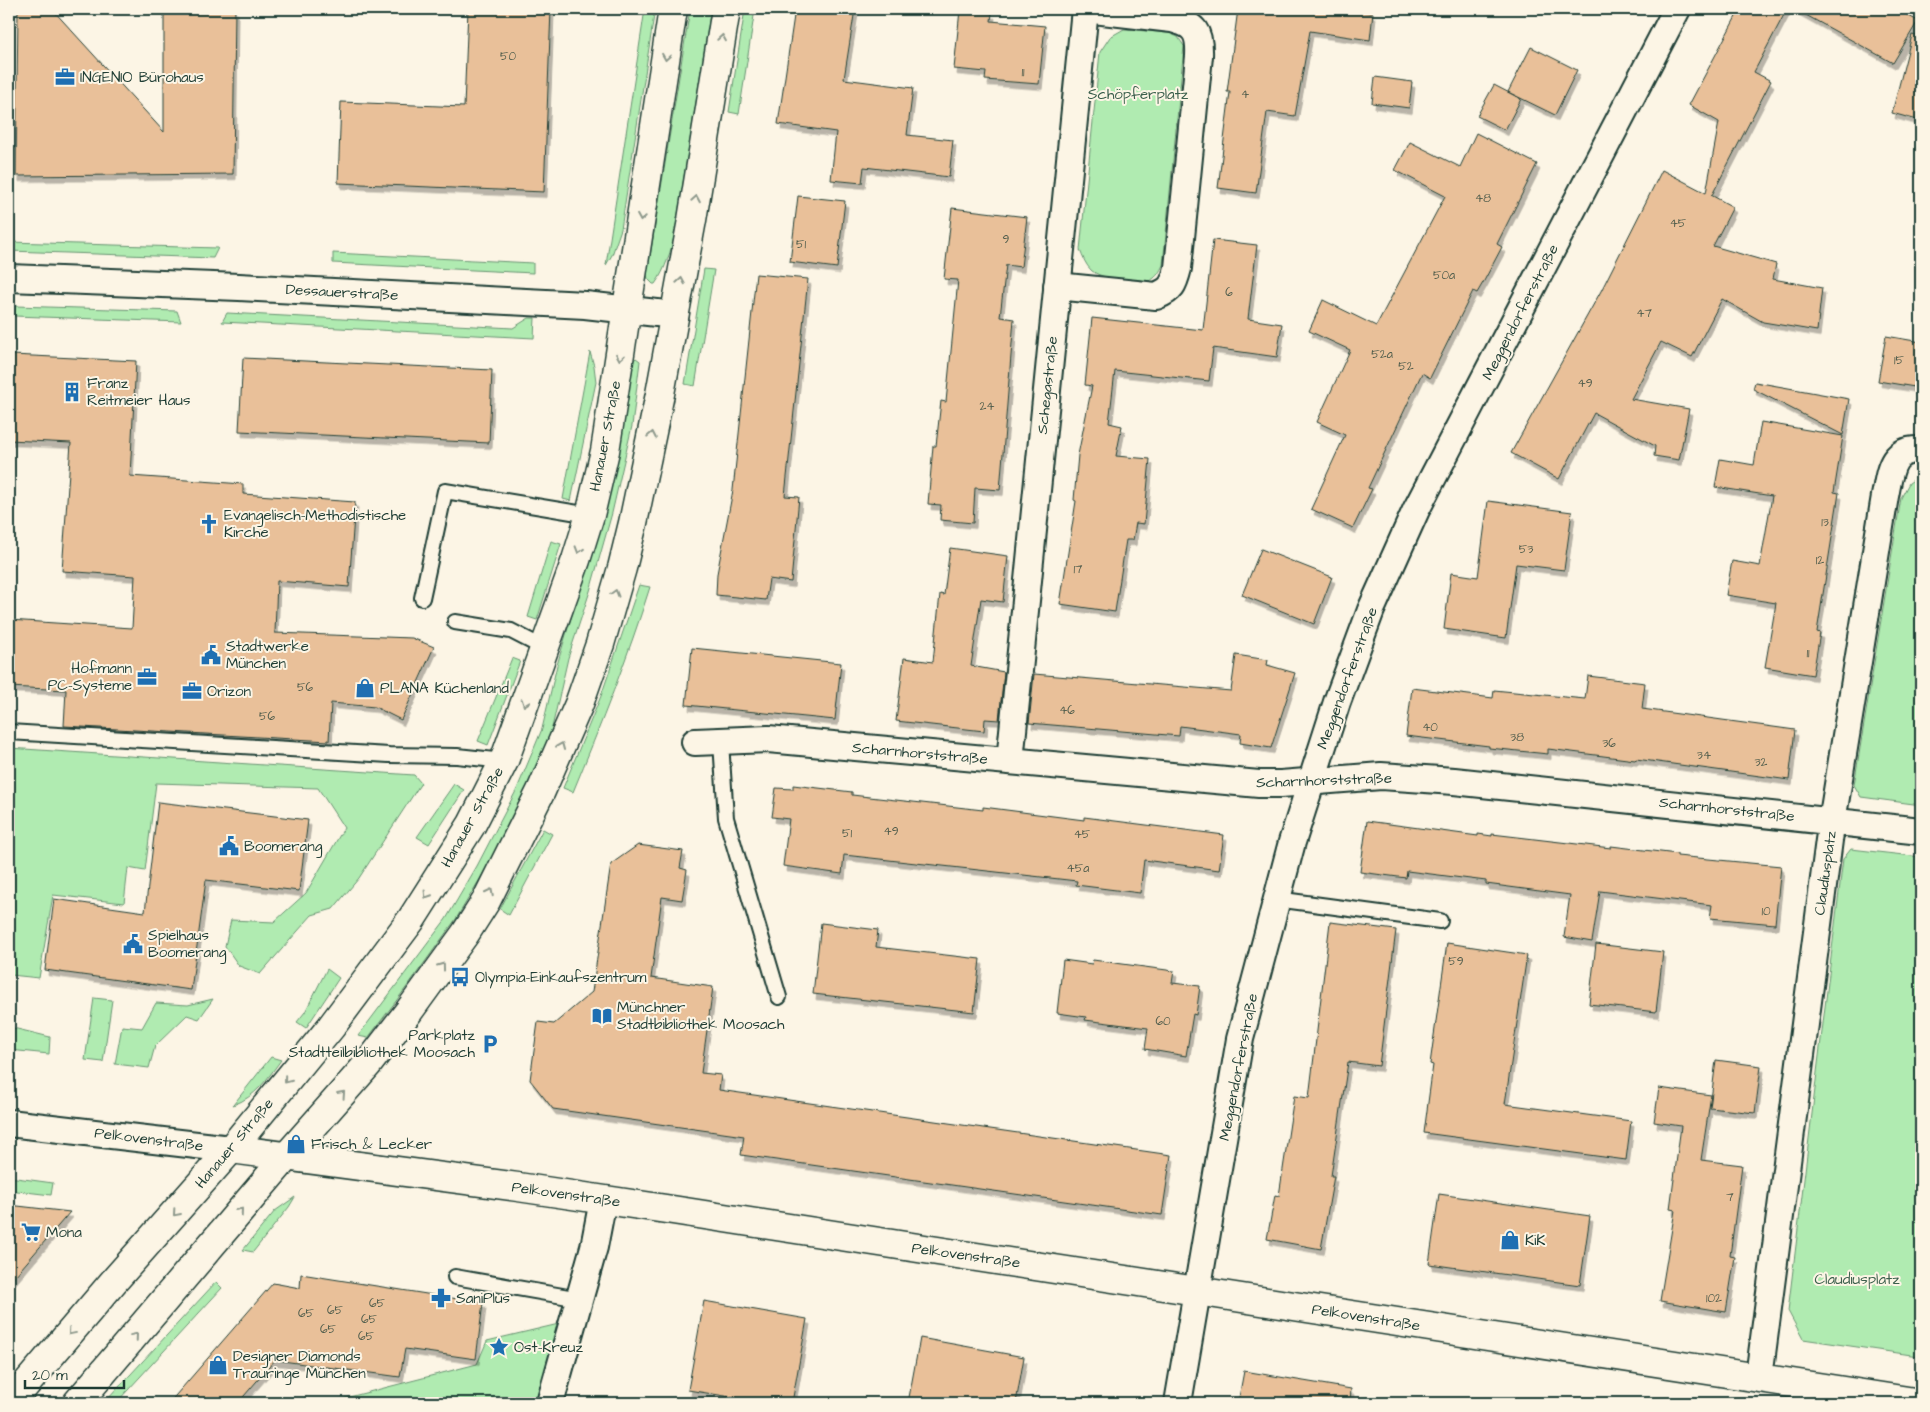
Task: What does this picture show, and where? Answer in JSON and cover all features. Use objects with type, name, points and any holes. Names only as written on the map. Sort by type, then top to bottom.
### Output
[{"type":"main road","name":"Hanauer Straße","points":[[10,1403],[114,1281],[158,1234],[231,1149],[330,1027],[411,920],[472,824],[504,761],[590,515],[605,451],[673,9]]},
{"type":"main road","points":[[77,1403],[286,1156],[368,1064],[465,934],[486,901],[541,792],[579,704],[600,644],[622,568],[646,464],[675,315],[708,130],[726,9]]},
{"type":"main road","name":"Pelkovenstraße","points":[[231,1149],[603,1200],[1198,1290],[1921,1403]]},
{"type":"street","name":"Schegastraße","points":[[1010,761],[1085,9]]},
{"type":"street","points":[[1057,286],[1144,296],[1156,296],[1167,292],[1174,282],[1178,268],[1192,133],[1200,45],[1199,36],[1193,29],[1185,23],[1172,19],[1085,9]]},
{"type":"street","name":"Meggendorferstraße","points":[[1178,1403],[1240,1039],[1276,899],[1338,702],[1368,619],[1416,510],[1677,9]]},
{"type":"street","name":"Dessauerstraße","points":[[9,278],[295,289],[585,305],[675,315]]},
{"type":"street","name":"Claudiusplatz","points":[[1759,1377],[1832,821],[1888,478],[1895,460],[1902,452],[1921,450]]},
{"type":"street","name":"Scharnhorststraße","points":[[695,742],[768,739],[1259,784],[1381,776],[1454,781],[1921,831]]},
{"type":"street","name":"Pelkovenstraße","points":[[9,1123],[231,1149]]},
{"type":"street","points":[[550,1403],[594,1247],[603,1200]]},
{"type":"lane","points":[[422,598],[444,490],[590,515]]},
{"type":"lane","points":[[455,622],[511,631],[544,648]]},
{"type":"lane","points":[[9,732],[389,755],[457,756],[504,761]]},
{"type":"lane","points":[[720,742],[726,818],[779,996]]},
{"type":"lane","points":[[1276,899],[1440,921]]},
{"type":"lane","points":[[455,1277],[580,1299]]},
{"type":"green space","points":[[645,9],[655,9],[621,229],[612,255],[606,265]]},
{"type":"green space","points":[[690,9],[711,9],[675,233],[665,266],[655,284],[653,284],[647,275]]},
{"type":"green space","points":[[745,9],[755,9],[739,114],[729,112]]},
{"type":"green space","name":"Schöpferplatz","points":[[1124,29],[1169,33],[1178,37],[1184,46],[1163,265],[1151,280],[1138,282],[1120,280],[1096,273],[1091,270],[1083,259],[1080,250],[1100,52],[1110,37]]},
{"type":"green space","points":[[9,242],[218,248],[213,258],[9,251]]},
{"type":"green space","points":[[333,253],[533,263],[533,273],[333,263]]},
{"type":"green space","points":[[704,269],[714,270],[695,386],[685,384]]},
{"type":"green space","points":[[15,306],[177,311],[181,322],[14,316]]},
{"type":"green space","points":[[227,313],[513,328],[529,318],[535,318],[534,338],[222,322]]},
{"type":"green space","points":[[590,352],[596,382],[571,501],[563,499]]},
{"type":"green space","points":[[636,358],[640,361],[632,426],[612,513],[590,591],[568,658],[551,732],[509,826],[456,919],[368,1038],[358,1036],[446,919],[477,866],[517,789],[542,729],[557,665],[582,581],[623,423],[634,360]]},
{"type":"green space","points":[[1921,475],[1921,805],[1861,797],[1854,785],[1901,498],[1909,483]]},
{"type":"green space","points":[[551,541],[561,544],[537,620],[528,617]]},
{"type":"green space","points":[[639,585],[650,587],[642,613],[604,716],[573,792],[563,788],[601,696]]},
{"type":"green space","points":[[512,658],[520,661],[488,745],[478,741]]},
{"type":"green space","points":[[9,748],[414,775],[421,783],[359,878],[333,909],[312,915],[260,974],[239,966],[225,946],[231,920],[274,922],[306,893],[344,828],[318,788],[156,783],[145,871],[128,868],[124,903],[53,895],[39,978],[11,975],[9,993]]},
{"type":"green space","points":[[454,784],[464,790],[429,844],[417,837]]},
{"type":"green space","points":[[543,829],[552,834],[509,915],[500,909]]},
{"type":"green space","name":"Claudiusplatz","points":[[1851,849],[1921,857],[1921,1353],[1918,1356],[1803,1339],[1788,1311],[1843,859]]},
{"type":"green space","points":[[327,969],[339,978],[306,1028],[297,1022],[305,1012]]},
{"type":"green space","points":[[94,998],[112,1000],[103,1062],[85,1060]]},
{"type":"green space","points":[[213,999],[199,1019],[187,1015],[155,1046],[149,1068],[115,1064],[122,1026],[142,1028],[156,1003],[188,1005]]},
{"type":"green space","points":[[9,1027],[50,1037],[49,1054],[9,1050]]},
{"type":"green space","points":[[271,1057],[281,1060],[255,1092],[233,1105]]},
{"type":"green space","points":[[9,1177],[53,1183],[51,1195],[9,1190]]},
{"type":"green space","points":[[295,1197],[253,1252],[243,1250],[275,1211]]},
{"type":"green space","points":[[216,1282],[222,1288],[116,1403],[106,1401]]},
{"type":"green space","points":[[563,1323],[539,1403],[326,1403],[477,1364],[487,1341]]},
{"type":"building","name":"INGENIO Bürohaus","points":[[18,9],[52,9],[164,132],[164,9],[235,9],[233,174],[16,176]]},
{"type":"building","points":[[468,9],[551,9],[544,192],[338,183],[341,102],[464,107]]},
{"type":"building","points":[[795,9],[855,9],[844,79],[913,88],[907,135],[953,140],[949,177],[864,167],[862,183],[831,180],[836,132],[778,124]]},
{"type":"building","points":[[1238,9],[1341,9],[1373,13],[1370,40],[1310,31],[1295,116],[1267,112],[1256,193],[1218,188],[1230,92],[1227,92]]},
{"type":"building","points":[[1740,9],[1787,9],[1754,72],[1771,81],[1711,195],[1733,207],[1713,246],[1776,264],[1773,279],[1822,288],[1817,331],[1763,322],[1722,299],[1692,357],[1661,342],[1631,399],[1689,409],[1679,460],[1654,456],[1655,446],[1594,413],[1559,479],[1511,453],[1601,291],[1662,170],[1706,193],[1719,122],[1689,105]]},
{"type":"building","points":[[1795,9],[1896,9],[1918,21],[1893,63]]},
{"type":"building","points":[[960,10],[992,13],[991,21],[1045,26],[1039,84],[985,80],[986,72],[954,69]]},
{"type":"building","points":[[1912,35],[1921,37],[1921,121],[1892,113]]},
{"type":"building","points":[[1531,47],[1577,70],[1555,115],[1508,92]]},
{"type":"building","points":[[1375,77],[1412,82],[1409,108],[1372,103]]},
{"type":"building","points":[[1494,85],[1521,99],[1505,130],[1477,116]]},
{"type":"building","points":[[1476,133],[1537,164],[1497,244],[1502,247],[1484,281],[1477,293],[1473,291],[1430,378],[1422,373],[1368,488],[1372,489],[1353,528],[1311,509],[1345,435],[1317,422],[1350,350],[1309,331],[1323,300],[1376,326],[1445,196],[1395,170],[1410,142],[1460,167]]},
{"type":"building","points":[[798,196],[845,201],[837,268],[790,262]]},
{"type":"building","points":[[952,208],[1027,217],[1021,267],[1006,265],[1000,317],[1014,319],[1000,490],[975,488],[973,523],[940,520],[941,505],[928,504],[933,446],[936,446],[941,401],[946,402],[958,280],[944,279]]},
{"type":"building","points":[[1213,240],[1257,245],[1248,319],[1282,324],[1277,357],[1213,348],[1209,381],[1115,371],[1109,423],[1122,426],[1116,456],[1150,459],[1144,524],[1136,523],[1133,540],[1126,540],[1115,612],[1060,604],[1076,501],[1074,500],[1078,455],[1092,386],[1085,385],[1092,318],[1203,330]]},
{"type":"building","points":[[756,274],[808,279],[785,496],[799,497],[791,582],[769,579],[766,600],[716,595],[717,574],[733,490]]},
{"type":"building","points":[[1886,336],[1921,342],[1921,388],[1878,381]]},
{"type":"building","points":[[12,355],[136,361],[130,476],[243,484],[243,494],[355,502],[349,587],[277,581],[275,633],[412,638],[434,647],[401,720],[375,707],[331,703],[329,741],[64,726],[66,690],[9,687],[9,620],[132,628],[135,576],[62,571],[71,443],[9,440]]},
{"type":"building","points":[[243,358],[492,370],[489,443],[239,431]]},
{"type":"building","points":[[1755,382],[1849,399],[1843,435],[1753,389]]},
{"type":"building","points":[[1761,422],[1843,436],[1834,492],[1839,493],[1817,632],[1820,633],[1813,675],[1765,667],[1776,603],[1726,595],[1732,561],[1760,566],[1772,496],[1715,487],[1720,459],[1754,465]]},
{"type":"building","points":[[1488,501],[1572,512],[1564,570],[1516,564],[1506,638],[1444,629],[1451,573],[1478,577]]},
{"type":"building","points":[[950,548],[1008,556],[1003,602],[981,599],[971,666],[1004,672],[999,720],[985,719],[984,731],[896,721],[904,658],[933,662],[940,594],[944,595]]},
{"type":"building","points":[[1261,549],[1332,577],[1314,624],[1242,595]]},
{"type":"building","points":[[692,648],[841,663],[835,720],[686,705]]},
{"type":"building","points":[[1236,655],[1268,660],[1267,665],[1295,673],[1271,748],[1240,743],[1241,734],[1180,726],[1179,736],[1029,723],[1034,674],[1231,691]]},
{"type":"building","points":[[1588,676],[1645,683],[1642,709],[1795,730],[1789,780],[1636,759],[1548,749],[1548,754],[1406,736],[1412,688],[1493,698],[1494,690],[1585,699]]},
{"type":"building","points":[[793,785],[852,792],[852,795],[983,810],[983,807],[1084,820],[1084,817],[1224,835],[1219,870],[1144,860],[1140,893],[1076,885],[1077,881],[844,855],[842,874],[783,866],[789,819],[772,817],[776,788],[793,789]]},
{"type":"building","points":[[158,802],[308,820],[299,891],[206,880],[191,990],[45,970],[54,899],[145,912]]},
{"type":"building","points":[[1367,821],[1478,836],[1478,834],[1492,836],[1492,834],[1611,848],[1611,846],[1677,854],[1677,856],[1781,866],[1775,924],[1710,918],[1712,905],[1600,891],[1592,942],[1564,937],[1570,895],[1486,884],[1486,881],[1407,871],[1406,878],[1360,872]]},
{"type":"building","points":[[638,845],[683,851],[680,868],[687,870],[682,900],[662,897],[651,978],[713,987],[701,1073],[721,1075],[719,1090],[1171,1155],[1162,1215],[741,1155],[744,1136],[553,1109],[530,1080],[538,1022],[554,1024],[592,992],[611,864]]},
{"type":"building","points":[[1330,922],[1396,930],[1379,1066],[1348,1062],[1331,1176],[1334,1176],[1321,1249],[1267,1239],[1275,1195],[1279,1196],[1294,1096],[1309,1098]]},
{"type":"building","points":[[821,923],[878,930],[876,947],[980,959],[974,1012],[813,994]]},
{"type":"building","points":[[1447,943],[1527,955],[1505,1104],[1631,1121],[1626,1160],[1424,1133],[1433,1065],[1430,1064]]},
{"type":"building","points":[[1596,944],[1663,952],[1656,1012],[1589,1004]]},
{"type":"building","points":[[1063,960],[1092,964],[1093,960],[1174,971],[1172,983],[1200,986],[1196,1015],[1193,1014],[1186,1056],[1145,1049],[1148,1028],[1085,1020],[1086,1017],[1057,1013]]},
{"type":"building","points":[[1716,1060],[1761,1066],[1755,1113],[1710,1108]]},
{"type":"building","points":[[1659,1088],[1711,1095],[1701,1160],[1742,1165],[1730,1256],[1735,1257],[1726,1312],[1660,1301],[1675,1210],[1670,1209],[1681,1126],[1654,1122]]},
{"type":"building","name":"KiK","points":[[1439,1194],[1590,1216],[1580,1285],[1429,1264]]},
{"type":"building","name":"Mona","points":[[9,1205],[70,1212],[9,1283]]},
{"type":"building","points":[[301,1274],[483,1303],[476,1359],[405,1349],[400,1377],[275,1360],[238,1403],[169,1403],[273,1283],[300,1288]]},
{"type":"building","points":[[704,1301],[807,1319],[792,1403],[768,1403],[688,1390]]},
{"type":"building","points":[[920,1338],[1024,1357],[1016,1403],[908,1403]]},
{"type":"building","points":[[1244,1371],[1351,1389],[1350,1403],[1238,1403]]},
{"type":"place","name":"INGENIO Bürohaus","points":[[65,77]]},
{"type":"place","name":"Franz Reitmeier Haus","points":[[72,392]]},
{"type":"place","name":"Evangelisch-Methodistische Kirche","points":[[209,524]]},
{"type":"place","name":"Stadtwerke München","points":[[211,655]]},
{"type":"place","name":"Hofmann PC-Systeme","points":[[147,677]]},
{"type":"place","name":"PLANA Küchenland","points":[[365,688]]},
{"type":"place","name":"Orizon","points":[[192,691]]},
{"type":"place","name":"Boomerang","points":[[229,846]]},
{"type":"place","name":"Spielhaus Boomerang","points":[[133,944]]},
{"type":"place","name":"Olympia-Einkaufszentrum","points":[[460,977]]},
{"type":"place","name":"Münchner Stadtbibliothek Moosach","points":[[602,1016]]},
{"type":"place","name":"Parkplatz Stadtteilbibliothek Moosach","points":[[490,1044]]},
{"type":"place","name":"Frisch & Lecker","points":[[296,1144]]},
{"type":"place","name":"Mona","points":[[31,1232]]},
{"type":"place","name":"KiK","points":[[1510,1240]]},
{"type":"place","name":"SaniPlus","points":[[441,1298]]},
{"type":"place","name":"Ost-Kreuz","points":[[499,1347]]},
{"type":"place","name":"Designer Diamonds Trauringe München","points":[[218,1365]]}]
